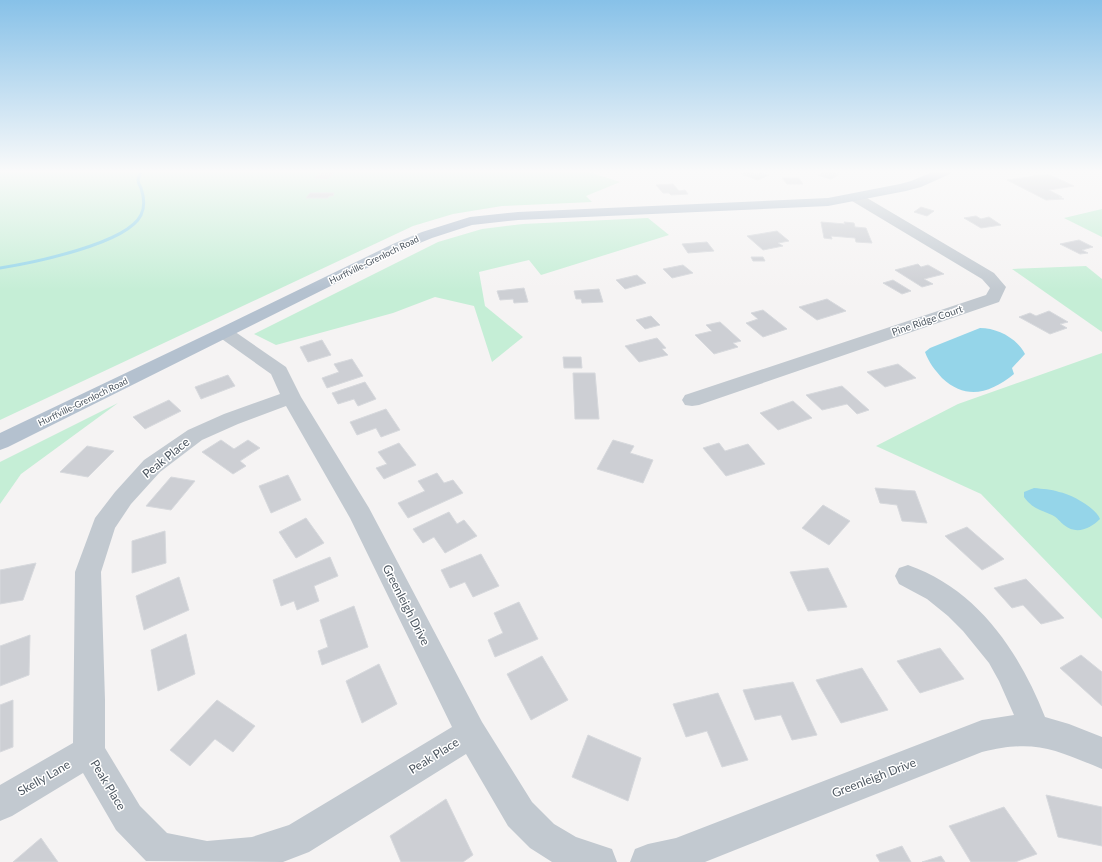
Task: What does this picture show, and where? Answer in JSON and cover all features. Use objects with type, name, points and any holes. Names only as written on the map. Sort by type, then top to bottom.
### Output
[{"type":"main road","name":"Hurffville-Grenloch Road","points":[[0,442],[427,234],[470,221],[518,216],[624,211]]},
{"type":"street","name":"Pine Ridge Court","points":[[692,400],[993,298],[998,287],[988,276],[879,211]]},
{"type":"street","name":"Greenleigh Drive","points":[[224,333],[279,371],[290,397],[361,515],[471,733],[520,814],[542,836],[568,852],[599,862]]},
{"type":"street","name":"Peak Place","points":[[290,397],[231,419],[194,435],[152,466],[123,498],[104,525],[88,572],[90,700],[89,752],[128,818],[158,848],[207,859],[252,855],[297,840],[471,733]]},
{"type":"street","points":[[908,576],[940,594],[966,615],[987,637],[1010,672],[1023,697],[1035,730]]},
{"type":"street","name":"Greenleigh Drive","points":[[648,862],[676,856],[982,736],[1003,731],[1035,730],[1060,736],[1102,753]]},
{"type":"street","name":"Skelly Lane","points":[[0,804],[89,752]]},
{"type":"green space","points":[[0,211],[470,211],[453,214],[413,226],[0,420]]},
{"type":"green space","points":[[1093,211],[1102,211],[1102,237],[1064,218]]},
{"type":"green space","points":[[648,218],[669,235],[541,275],[529,260],[479,272],[485,306],[523,337],[492,362],[474,306],[435,297],[393,313],[276,345],[254,334],[438,242],[482,229],[523,224]]},
{"type":"green space","points":[[1086,266],[1102,279],[1102,332],[1012,269]]},
{"type":"green space","points":[[1102,353],[1102,619],[981,494],[876,446],[958,404]]},
{"type":"green space","points":[[118,403],[21,474],[0,504],[0,462]]},
{"type":"water","points":[[980,328],[986,328],[1006,335],[1017,343],[1025,354],[1012,368],[1014,374],[996,386],[978,392],[960,390],[942,378],[930,363],[925,352],[930,348]]},
{"type":"water","points":[[1034,488],[1064,493],[1094,510],[1100,519],[1092,526],[1083,530],[1073,530],[1064,525],[1054,516],[1036,508],[1027,501],[1024,497],[1024,492]]},
{"type":"building","points":[[915,211],[934,211],[927,216],[914,212]]},
{"type":"building","points":[[976,216],[981,219],[989,217],[1001,225],[981,228],[964,218]]},
{"type":"building","points":[[821,222],[845,224],[844,222],[854,223],[855,227],[866,228],[872,243],[856,242],[855,238],[831,236],[832,239],[824,238]]},
{"type":"building","points":[[777,231],[789,241],[778,243],[783,246],[763,250],[747,236]]},
{"type":"building","points":[[1079,240],[1093,247],[1082,250],[1088,253],[1080,254],[1060,244]]},
{"type":"building","points":[[707,242],[714,251],[688,253],[682,244]]},
{"type":"building","points":[[751,257],[763,257],[765,261],[753,261]]},
{"type":"building","points":[[918,264],[921,267],[928,265],[944,274],[924,279],[933,284],[922,287],[895,270]]},
{"type":"building","points":[[683,265],[693,273],[672,278],[663,269]]},
{"type":"building","points":[[637,275],[646,283],[625,289],[616,280]]},
{"type":"building","points":[[893,280],[911,291],[902,294],[883,283]]},
{"type":"building","points":[[524,288],[528,302],[514,303],[513,299],[500,300],[497,291]]},
{"type":"building","points":[[599,289],[603,302],[582,303],[581,299],[576,299],[574,291]]},
{"type":"building","points":[[827,299],[846,311],[817,320],[799,307]]},
{"type":"building","points":[[763,310],[787,329],[763,337],[746,323],[758,319],[751,313]]},
{"type":"building","points":[[1049,311],[1068,322],[1060,324],[1067,328],[1050,334],[1019,317],[1030,313],[1036,316]]},
{"type":"building","points":[[651,316],[660,325],[645,329],[636,320]]},
{"type":"building","points":[[720,322],[741,341],[733,343],[738,347],[714,354],[695,335],[712,331],[706,325]]},
{"type":"building","points":[[657,338],[666,348],[662,349],[668,355],[639,362],[625,346]]},
{"type":"building","points":[[322,340],[331,355],[308,362],[300,347]]},
{"type":"building","points":[[563,357],[581,357],[582,368],[564,368]]},
{"type":"building","points":[[352,359],[363,376],[327,388],[322,378],[339,372],[334,364]]},
{"type":"building","points":[[898,364],[916,378],[885,387],[867,372]]},
{"type":"building","points":[[573,373],[595,373],[599,419],[575,419]]},
{"type":"building","points":[[228,375],[235,386],[201,399],[195,387]]},
{"type":"building","points":[[365,382],[376,399],[358,406],[354,399],[338,404],[332,393]]},
{"type":"building","points":[[842,386],[869,410],[857,414],[847,404],[822,410],[806,395]]},
{"type":"building","points":[[169,400],[181,411],[145,429],[133,417]]},
{"type":"building","points":[[793,401],[812,418],[778,430],[760,413]]},
{"type":"building","points":[[386,409],[400,430],[381,437],[376,428],[357,435],[350,422]]},
{"type":"building","points":[[221,440],[234,449],[248,440],[260,448],[240,461],[246,466],[233,474],[202,452]]},
{"type":"building","points":[[613,440],[634,446],[630,453],[653,460],[643,483],[597,469]]},
{"type":"building","points":[[399,443],[416,465],[384,479],[376,468],[387,464],[378,452]]},
{"type":"building","points":[[719,443],[725,451],[748,444],[765,464],[726,476],[703,448]]},
{"type":"building","points":[[87,446],[114,451],[88,477],[60,472]]},
{"type":"building","points":[[437,473],[444,483],[453,480],[463,493],[408,518],[398,503],[425,491],[418,481]]},
{"type":"building","points":[[288,475],[301,500],[271,513],[259,486]]},
{"type":"building","points":[[171,477],[195,481],[171,510],[146,506]]},
{"type":"building","points":[[875,488],[915,491],[927,523],[902,521],[897,505],[880,503]]},
{"type":"building","points":[[823,505],[850,521],[829,545],[802,528]]},
{"type":"building","points":[[449,512],[457,524],[464,520],[477,536],[445,553],[434,537],[423,543],[413,529]]},
{"type":"building","points":[[306,518],[324,543],[296,558],[279,532]]},
{"type":"building","points":[[967,527],[1004,559],[982,570],[945,536]]},
{"type":"building","points":[[165,531],[166,563],[132,573],[132,541]]},
{"type":"building","points":[[481,554],[499,586],[473,597],[465,582],[450,588],[441,570]]},
{"type":"building","points":[[330,557],[338,576],[314,586],[319,601],[297,610],[294,601],[281,606],[273,580]]},
{"type":"building","points":[[36,563],[23,600],[0,604],[0,570]]},
{"type":"building","points":[[828,568],[847,607],[808,611],[790,572]]},
{"type":"building","points":[[179,577],[189,610],[144,630],[136,596]]},
{"type":"building","points":[[1026,579],[1064,618],[1041,624],[1023,605],[1012,608],[994,588]]},
{"type":"building","points":[[519,602],[538,639],[495,657],[488,640],[503,633],[494,613]]},
{"type":"building","points":[[354,606],[368,647],[322,665],[318,651],[328,647],[320,620]]},
{"type":"building","points":[[186,634],[195,674],[158,691],[151,650]]},
{"type":"building","points":[[30,635],[29,675],[0,686],[0,646]]},
{"type":"building","points":[[940,648],[964,679],[920,693],[897,661]]},
{"type":"building","points":[[1081,655],[1102,672],[1102,706],[1060,668]]},
{"type":"building","points":[[542,656],[568,700],[531,720],[507,674]]},
{"type":"building","points":[[379,664],[397,704],[362,723],[346,681]]},
{"type":"building","points":[[862,668],[888,710],[841,723],[816,680]]},
{"type":"building","points":[[793,682],[817,735],[792,740],[781,715],[755,720],[743,690]]},
{"type":"building","points":[[718,693],[748,760],[722,767],[707,731],[686,737],[673,704]]},
{"type":"building","points":[[13,700],[13,747],[0,752],[0,705]]},
{"type":"building","points":[[217,700],[255,726],[233,752],[215,739],[190,766],[170,750]]},
{"type":"building","points":[[588,735],[641,758],[628,801],[572,777]]},
{"type":"building","points":[[1046,795],[1102,807],[1102,846],[1058,837]]},
{"type":"building","points":[[446,799],[473,855],[463,862],[401,862],[390,836]]},
{"type":"building","points":[[1004,807],[1037,854],[1015,862],[971,862],[949,826]]},
{"type":"building","points":[[41,838],[58,862],[13,862]]},
{"type":"building","points":[[902,846],[911,862],[880,862],[876,855]]},
{"type":"building","points":[[941,856],[945,862],[922,862]]},
{"type":"waterway","points":[[0,268],[55,257],[98,243],[117,235],[132,225],[141,215],[142,211]]}]
